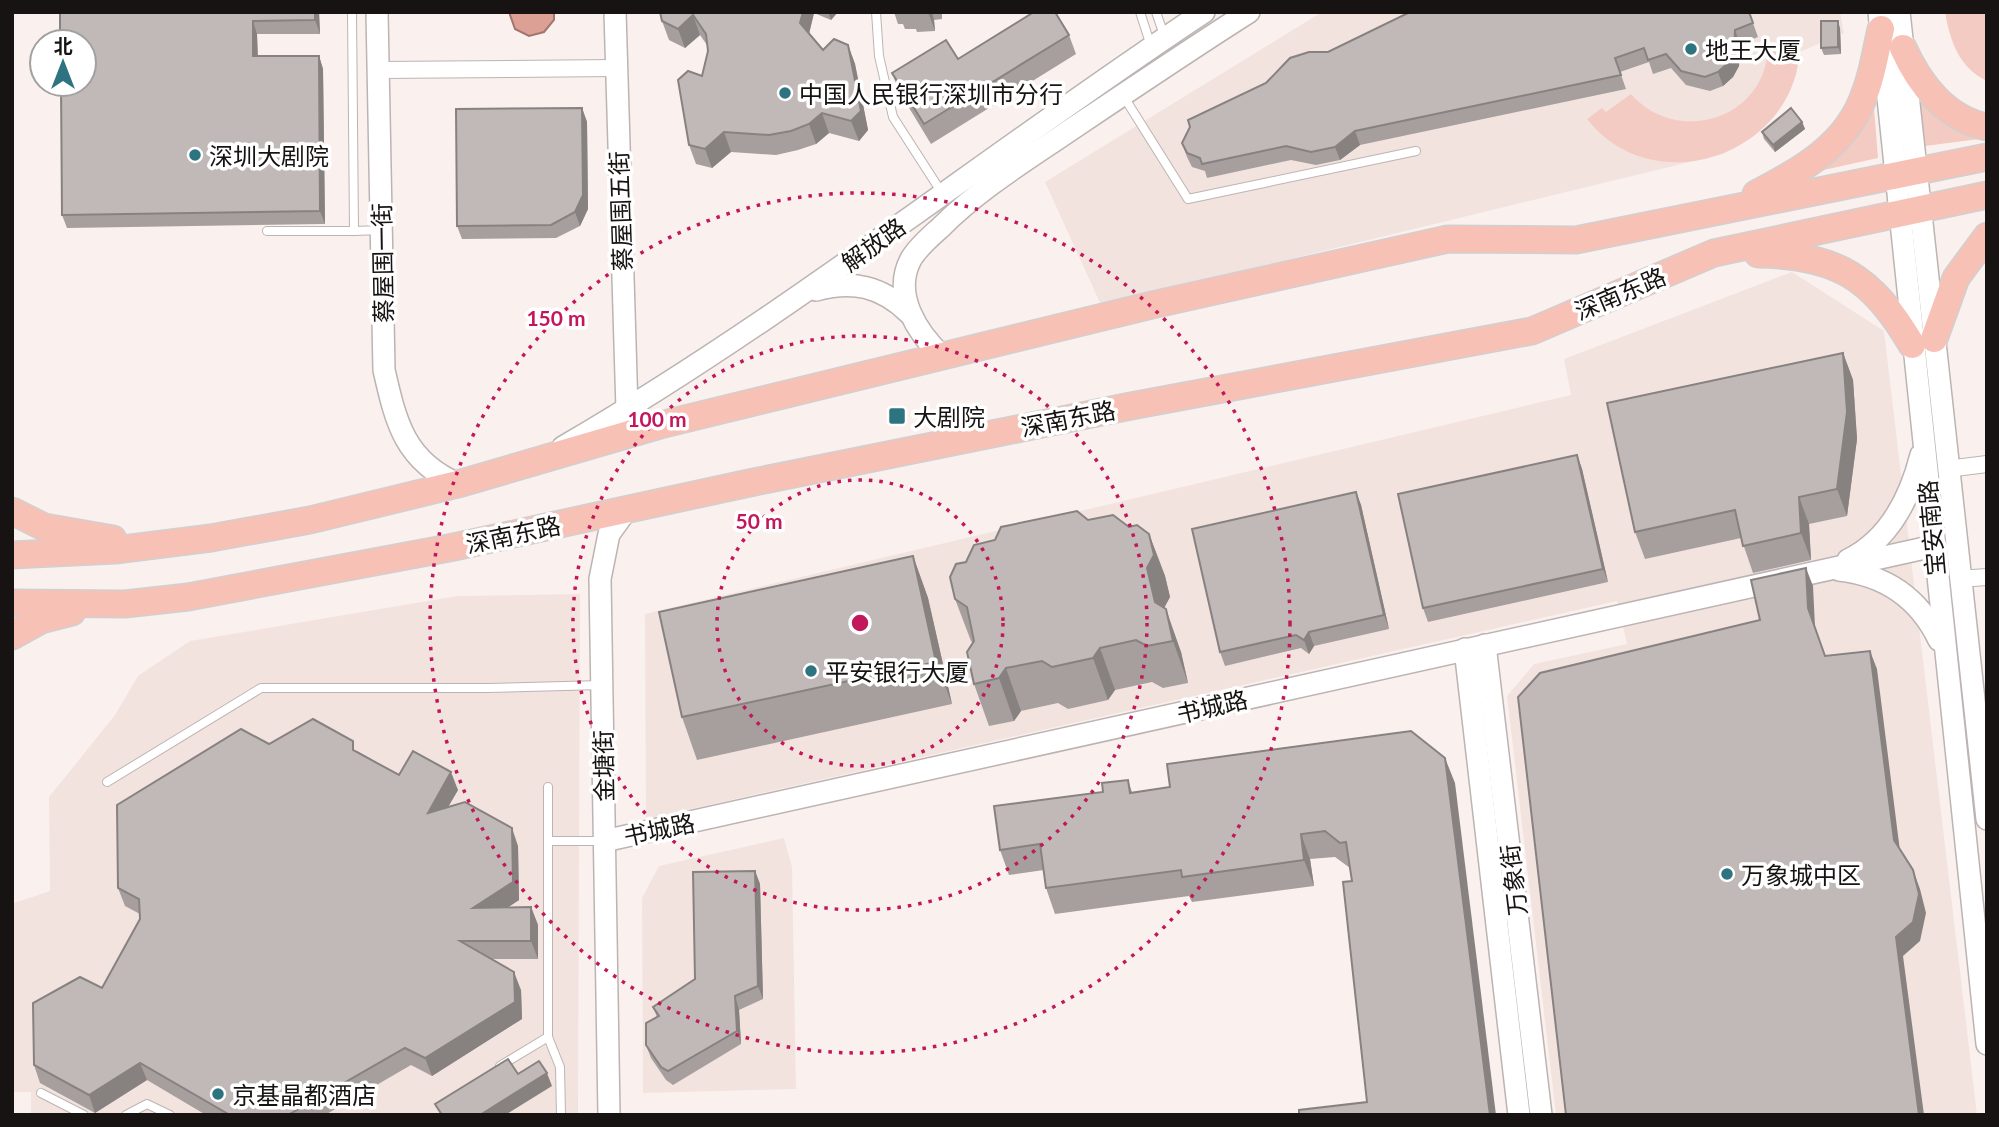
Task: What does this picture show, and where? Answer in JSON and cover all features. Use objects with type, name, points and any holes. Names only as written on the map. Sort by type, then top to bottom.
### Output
[{"type":"main road","points":[[1735,206],[1801,170],[1836,141],[1865,94],[1886,18]]},
{"type":"main road","points":[[1903,48],[1913,71],[1934,97],[1963,118],[1987,127]]},
{"type":"main road","points":[[12,555],[163,544],[310,520],[458,484],[660,425],[1152,305],[1448,239],[1477,242],[1576,240],[1987,157]]},
{"type":"main road","name":"深南东路","points":[[12,603],[125,604],[188,597],[449,548],[1131,406],[1532,331],[1714,253],[1987,195]]},
{"type":"main road","points":[[1714,253],[1796,254],[1836,267],[1881,298],[1923,342],[1956,278],[1987,236]]},
{"type":"main road","points":[[12,511],[44,527],[69,533],[163,544]]},
{"type":"main road","points":[[12,636],[41,620],[125,604]]},
{"type":"street","name":"蔡屋围一街","points":[[377,12],[384,370],[397,420],[410,448],[428,469],[458,484]]},
{"type":"street","name":"蔡屋围五街","points":[[615,12],[627,410]]},
{"type":"street","name":"解放路","points":[[535,463],[627,410],[807,292],[942,193],[1204,12]]},
{"type":"street","name":"解放路","points":[[943,357],[930,345],[909,313],[904,286],[906,272],[911,259],[922,246],[970,198],[1249,12]]},
{"type":"street","name":"宝安南路","points":[[1886,18],[1903,48],[1907,172]]},
{"type":"street","name":"宝安南路","points":[[1886,18],[1911,209],[1923,342],[1924,447],[1987,1044]]},
{"type":"street","points":[[378,70],[616,68]]},
{"type":"street","points":[[807,292],[851,284],[868,286],[897,301],[909,313]]},
{"type":"street","name":"宝安南路","points":[[1923,342],[1947,469],[1987,819]]},
{"type":"street","name":"书城路","points":[[1820,570],[1863,552],[1884,532],[1909,491],[1924,447]]},
{"type":"street","points":[[1947,469],[1987,464]]},
{"type":"street","name":"金塘街","points":[[609,1115],[601,564],[609,534],[627,509]]},
{"type":"street","name":"书城路","points":[[604,841],[1934,546]]},
{"type":"street","name":"书城路","points":[[1820,570],[1867,575],[1892,586],[1921,610],[1945,652]]},
{"type":"street","points":[[1959,579],[1987,577]]},
{"type":"street","name":"万象街","points":[[1475,647],[1519,1115]]},
{"type":"street","name":"万象街","points":[[1475,647],[1541,1115]]},
{"type":"lane","points":[[352,12],[354,231]]},
{"type":"lane","points":[[876,12],[879,56],[893,117],[942,193]]},
{"type":"lane","points":[[1140,12],[1158,43]]},
{"type":"lane","points":[[1156,12],[1158,43]]},
{"type":"lane","points":[[1123,95],[1188,199],[1416,151]]},
{"type":"lane","points":[[267,231],[381,230]]},
{"type":"lane","points":[[107,782],[261,688],[602,685]]},
{"type":"lane","points":[[548,788],[548,1037],[560,1067],[561,1115]]},
{"type":"lane","points":[[548,841],[604,841]]},
{"type":"lane","points":[[490,1072],[548,1037]]},
{"type":"lane","points":[[41,1093],[84,1115]]},
{"type":"lane","points":[[126,1115],[147,1104],[170,1115]]},
{"type":"shaded area","points":[[509,12],[554,12],[554,20],[544,32],[529,36],[515,29]]},
{"type":"shaded area","points":[[1322,12],[1840,12],[1844,33],[1800,52],[1796,76],[1773,116],[1743,143],[1723,154],[1101,305],[1045,182]]},
{"type":"shaded area","points":[[1945,12],[1987,12],[1987,81],[1969,69],[1957,52]]},
{"type":"shaded area","points":[[1799,39],[1795,77],[1779,110],[1754,136],[1723,153],[1687,162],[1651,160],[1617,146],[1587,119],[1602,108],[1606,112],[1631,94],[1650,110],[1671,119],[1694,121],[1715,118],[1735,108],[1751,93],[1763,73],[1768,49]]},
{"type":"shaded area","points":[[1873,96],[1878,158],[1801,175]]},
{"type":"shaded area","points":[[1918,96],[1987,138],[1925,146]]},
{"type":"shaded area","points":[[1792,272],[1884,331],[1977,1115],[1556,1115],[1507,696],[1534,664],[1627,644],[1617,601],[646,819],[645,614],[1571,395],[1564,359]]},
{"type":"shaded area","points":[[580,594],[578,1115],[31,1115],[31,1092],[12,1092],[14,903],[50,891],[49,797],[115,715],[138,676],[190,641],[457,596]]},
{"type":"shaded area","points":[[784,838],[792,867],[796,1089],[643,1093],[642,898],[659,866]]},
{"type":"building","name":"深圳大剧院","points":[[60,12],[315,12],[315,20],[253,21],[253,56],[319,56],[320,211],[62,215],[61,98],[98,98],[98,28],[60,28]]},
{"type":"building","name":"中国人民银行深圳市分行","points":[[660,12],[803,12],[800,23],[823,50],[834,39],[848,45],[861,111],[851,121],[822,113],[809,124],[791,131],[769,135],[724,132],[705,149],[689,145],[678,80],[688,71],[702,76],[708,51],[706,34],[693,15],[678,29],[662,21]]},
{"type":"building","points":[[1034,12],[1055,12],[1069,35],[924,124],[892,73],[946,40],[958,59]]},
{"type":"building","points":[[1410,12],[1749,12],[1753,23],[1735,30],[1734,52],[1728,63],[1718,72],[1705,77],[1681,71],[1666,54],[1648,60],[1644,48],[1615,58],[1621,75],[1355,131],[1335,147],[1311,152],[1286,146],[1202,164],[1200,158],[1187,153],[1182,143],[1190,127],[1188,120],[1266,83],[1290,58],[1309,52],[1328,52]]},
{"type":"building","points":[[1821,21],[1838,21],[1838,47],[1821,48]]},
{"type":"building","points":[[582,108],[583,195],[575,212],[551,225],[457,226],[456,109]]},
{"type":"building","points":[[1791,108],[1802,122],[1773,145],[1762,132]]},
{"type":"building","points":[[1843,353],[1847,412],[1837,489],[1799,497],[1801,533],[1743,546],[1735,510],[1635,532],[1607,403]]},
{"type":"building","points":[[1577,455],[1603,569],[1423,608],[1398,494]]},
{"type":"building","points":[[1356,492],[1384,615],[1309,632],[1304,640],[1296,635],[1220,652],[1192,529]]},
{"type":"building","points":[[1077,511],[1088,520],[1113,515],[1129,527],[1137,525],[1149,534],[1154,555],[1147,568],[1155,602],[1166,609],[1173,641],[1147,646],[1136,640],[1100,648],[1093,658],[1052,667],[1042,661],[1006,668],[999,678],[974,684],[967,652],[974,641],[967,607],[955,599],[950,577],[956,564],[966,562],[974,545],[995,540],[1001,527]]},
{"type":"building","points":[[913,556],[936,662],[682,717],[659,612]]},
{"type":"building","name":"万象城中区","points":[[1806,568],[1808,608],[1825,656],[1870,651],[1894,840],[1913,870],[1919,894],[1913,922],[1896,937],[1919,1115],[1566,1115],[1518,697],[1540,673],[1760,620],[1751,580]]},
{"type":"building","points":[[313,719],[353,741],[353,750],[399,775],[413,751],[451,772],[428,813],[465,802],[512,828],[513,882],[473,908],[531,907],[531,941],[460,941],[514,972],[515,1002],[425,1058],[405,1048],[288,1115],[230,1115],[140,1063],[89,1095],[34,1065],[33,1003],[80,977],[102,988],[140,919],[139,899],[118,888],[117,805],[241,729],[269,744]]},
{"type":"building","points":[[1411,731],[1445,758],[1490,1115],[1299,1115],[1299,1110],[1367,1102],[1343,882],[1352,881],[1346,842],[1340,843],[1325,831],[1301,834],[1304,860],[1182,877],[1181,870],[1046,888],[1040,844],[1000,850],[994,806],[1103,792],[1102,783],[1128,780],[1130,793],[1170,787],[1167,764]]},
{"type":"building","points":[[755,871],[758,986],[735,996],[737,1031],[668,1071],[661,1067],[646,1045],[646,1023],[659,1016],[653,1007],[695,979],[693,872]]},
{"type":"building","points":[[508,1059],[518,1074],[539,1061],[547,1073],[480,1115],[442,1115],[435,1104]]},
{"type":"place","name":"地王大厦","points":[[1691,49]]},
{"type":"place","name":"中国人民银行深圳市分行","points":[[785,93]]},
{"type":"place","name":"深圳大剧院","points":[[195,155]]},
{"type":"place","name":"大剧院","points":[[897,416]]},
{"type":"place","name":"平安银行大厦","points":[[811,671]]},
{"type":"place","name":"万象城中区","points":[[1727,874]]},
{"type":"place","name":"京基晶都酒店","points":[[218,1094]]}]
